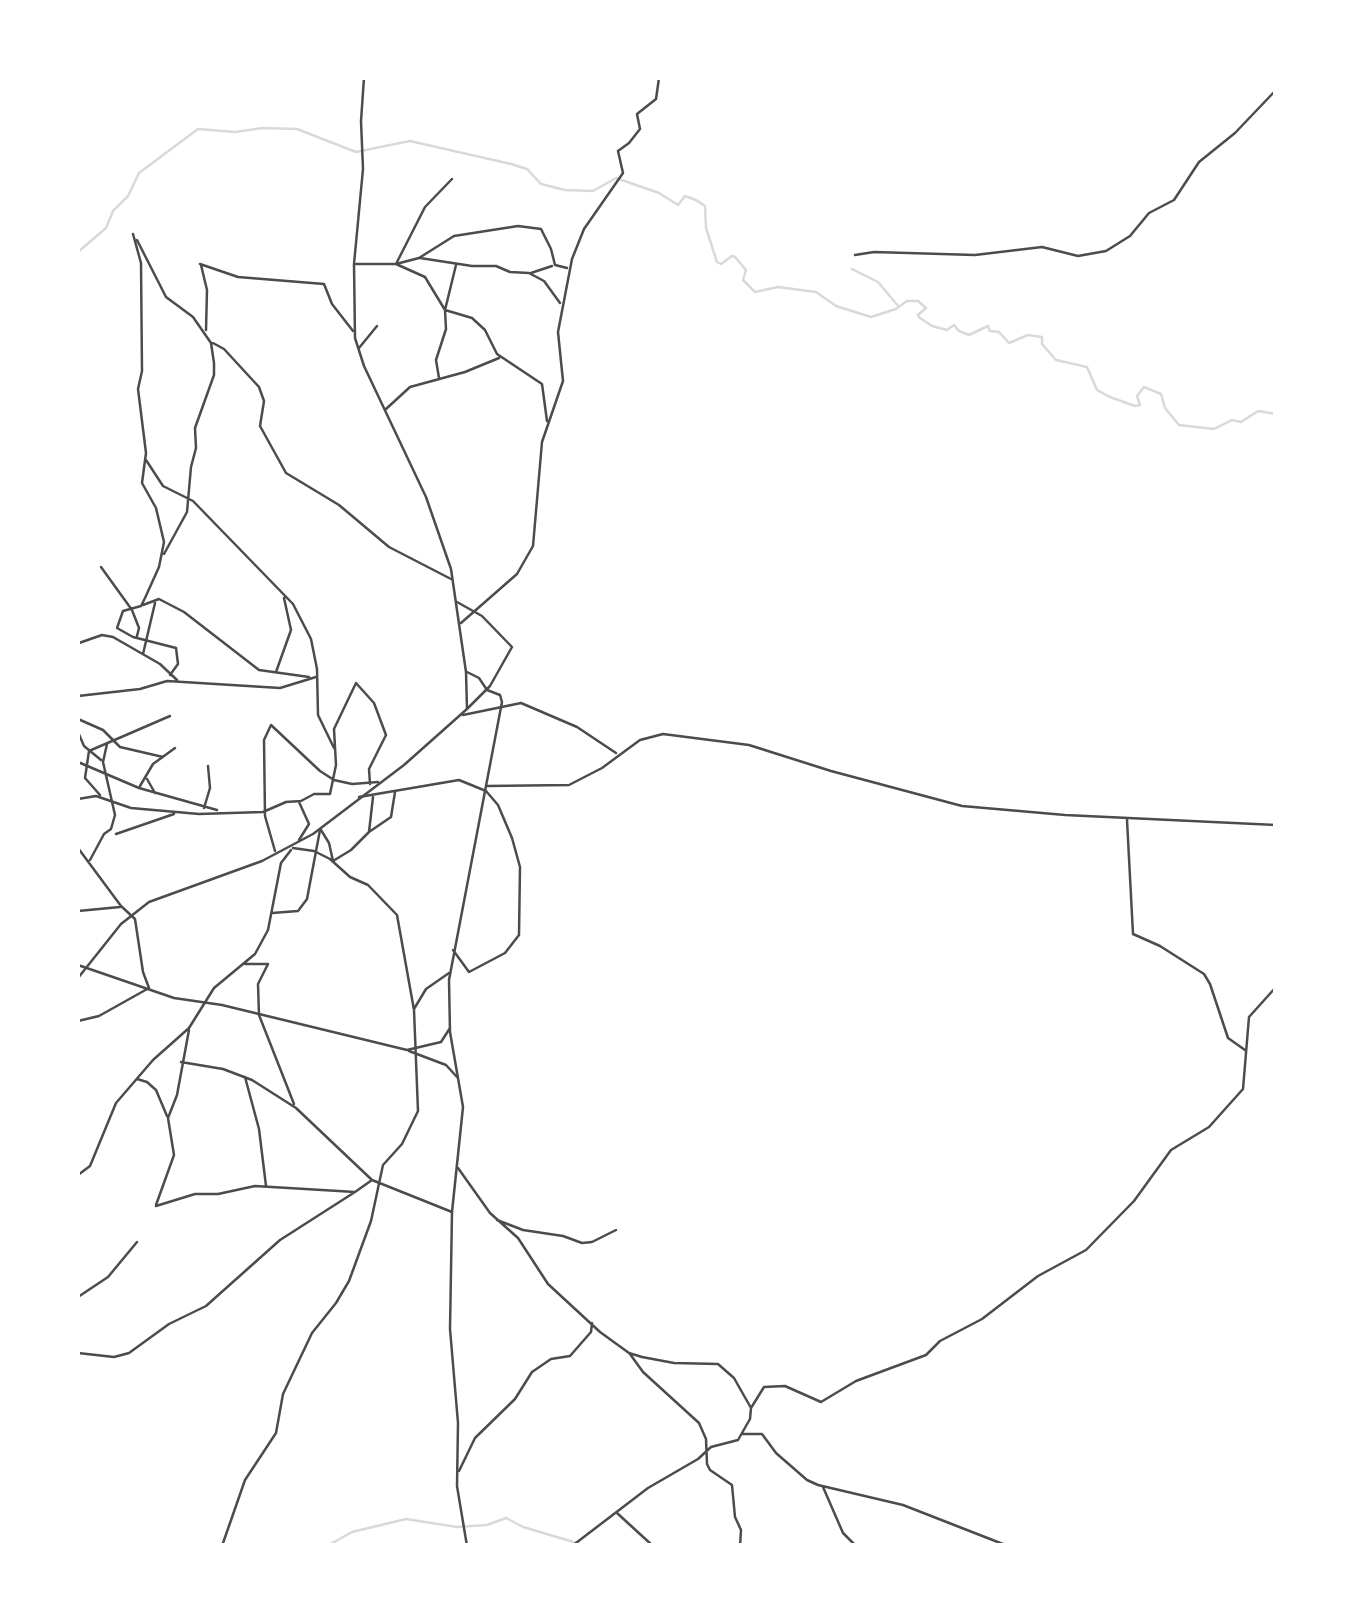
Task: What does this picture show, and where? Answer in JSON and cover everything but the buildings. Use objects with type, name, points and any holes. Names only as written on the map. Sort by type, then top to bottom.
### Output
[{"type":"street","points":[[364,78],[354,334],[426,497],[454,581],[466,672],[466,710]]},
{"type":"street","points":[[459,624],[517,574],[533,546],[547,422],[562,381],[557,344],[570,269],[582,233],[623,173],[618,151],[640,129],[638,114],[656,99],[659,78]]},
{"type":"street","points":[[855,255],[974,254],[1042,247],[1078,256],[1106,251],[1130,236],[1149,212],[1174,200],[1199,162],[1235,133],[1276,90]]},
{"type":"street","points":[[396,264],[426,208],[452,179]]},
{"type":"street","points":[[354,264],[396,264],[420,258],[454,236],[518,226],[542,229],[554,265]]},
{"type":"street","points":[[140,606],[184,520],[196,428],[214,375],[211,343],[193,318],[166,297],[134,234],[141,263],[142,371],[138,389],[146,459],[142,482],[159,516],[164,538],[162,557]]},
{"type":"street","points":[[420,258],[496,266],[510,272],[529,273],[554,265],[570,269]]},
{"type":"street","points":[[206,335],[206,283],[200,264],[238,278],[324,284],[332,304],[354,334]]},
{"type":"street","points":[[396,264],[428,281],[446,310],[476,321],[500,357],[543,386],[541,396],[547,422]]},
{"type":"street","points":[[439,378],[435,364],[447,326],[446,310],[457,264]]},
{"type":"street","points":[[529,273],[542,279],[562,304]]},
{"type":"street","points":[[358,350],[376,326]]},
{"type":"street","points":[[211,343],[224,349],[259,387],[264,401],[260,426],[286,473],[339,504],[388,547],[454,581]]},
{"type":"street","points":[[385,410],[408,388],[465,372],[500,357]]},
{"type":"street","points":[[146,459],[163,486],[189,500],[294,604],[307,628],[315,656],[318,714],[334,748]]},
{"type":"street","points":[[101,566],[132,610],[138,628],[136,637]]},
{"type":"street","points":[[275,673],[291,630],[283,594]]},
{"type":"street","points":[[170,674],[178,664],[176,648],[117,628],[123,611],[160,599],[236,650],[251,666],[316,677]]},
{"type":"street","points":[[143,656],[155,602]]},
{"type":"street","points":[[78,978],[131,915],[162,896],[276,854],[320,829],[462,715],[487,690],[512,647],[477,612],[456,602]]},
{"type":"street","points":[[78,643],[102,635],[117,639],[160,664],[178,680]]},
{"type":"street","points":[[466,672],[500,696],[501,708],[449,974],[450,1026],[462,1107],[452,1212],[450,1329],[458,1503],[468,1546]]},
{"type":"street","points":[[78,696],[132,690],[164,681],[280,688],[316,677]]},
{"type":"street","points":[[89,751],[85,766],[87,782],[105,798],[130,808],[175,813],[266,810],[286,802],[299,802],[314,794],[330,794],[336,721],[356,683],[374,703],[386,735],[368,769],[370,784]]},
{"type":"street","points":[[462,715],[521,703],[587,732],[618,754]]},
{"type":"street","points":[[89,751],[170,716]]},
{"type":"street","points":[[78,719],[102,730],[120,747],[164,757]]},
{"type":"street","points":[[276,854],[266,821],[264,740],[271,725],[334,780],[378,782]]},
{"type":"street","points":[[78,732],[89,751],[120,779]]},
{"type":"street","points":[[358,797],[458,780],[486,788],[569,786],[649,735],[668,735],[749,745],[831,772],[962,806],[1276,826]]},
{"type":"street","points":[[89,862],[113,825],[103,762],[107,743]]},
{"type":"street","points":[[139,788],[153,764],[175,748]]},
{"type":"street","points":[[78,762],[139,788],[223,810]]},
{"type":"street","points":[[204,808],[210,788],[208,766]]},
{"type":"street","points":[[146,778],[156,793]]},
{"type":"street","points":[[453,950],[470,972],[506,953],[520,931],[518,859],[498,805],[486,788]]},
{"type":"street","points":[[333,861],[390,818],[395,790]]},
{"type":"street","points":[[370,832],[373,796]]},
{"type":"street","points":[[78,799],[105,798]]},
{"type":"street","points":[[78,1175],[90,1166],[112,1109],[153,1060],[189,1028],[226,977],[255,954],[266,936],[278,870],[308,824],[299,802]]},
{"type":"street","points":[[116,834],[175,813]]},
{"type":"street","points":[[1127,818],[1133,934],[1204,974],[1228,1038],[1246,1050]]},
{"type":"street","points":[[271,914],[296,912],[308,899],[320,829]]},
{"type":"street","points":[[320,829],[329,843],[333,861]]},
{"type":"street","points":[[78,848],[131,915],[138,930],[142,972],[150,988]]},
{"type":"street","points":[[222,1546],[245,1480],[276,1434],[283,1394],[312,1332],[349,1282],[364,1245],[383,1165],[402,1144],[417,1116],[414,1010],[397,915],[368,885],[350,877],[333,861],[317,852],[293,848]]},
{"type":"street","points":[[78,910],[122,906]]},
{"type":"street","points":[[244,964],[268,964],[258,984],[260,1015],[264,1034],[296,1108]]},
{"type":"street","points":[[78,965],[174,998],[206,1002],[416,1052],[446,1065],[459,1079]]},
{"type":"street","points":[[414,1010],[426,989],[449,974]]},
{"type":"street","points":[[572,1546],[648,1488],[715,1446],[738,1440],[764,1387],[785,1386],[821,1402],[856,1382],[926,1355],[942,1340],[982,1318],[1038,1276],[1086,1250],[1134,1200],[1171,1150],[1202,1132],[1231,1105],[1246,1079],[1251,1013],[1276,987]]},
{"type":"street","points":[[78,1021],[99,1016],[150,988]]},
{"type":"street","points":[[416,1052],[445,1039],[450,1026]]},
{"type":"street","points":[[168,1118],[177,1095],[189,1028]]},
{"type":"street","points":[[181,1062],[244,1076],[296,1108],[372,1180],[452,1212]]},
{"type":"street","points":[[244,1076],[256,1112],[266,1186]]},
{"type":"street","points":[[137,1080],[156,1090],[168,1118],[174,1155],[156,1206],[195,1194],[218,1194],[237,1188],[355,1192]]},
{"type":"street","points":[[457,1167],[496,1220],[518,1238],[548,1284],[629,1352],[644,1372],[699,1423],[706,1439],[710,1470],[732,1485],[736,1522],[741,1530],[740,1546]]},
{"type":"street","points":[[78,1353],[114,1357],[130,1353],[168,1324],[206,1306],[280,1240],[372,1180]]},
{"type":"street","points":[[496,1220],[582,1244],[616,1230]]},
{"type":"street","points":[[78,1297],[115,1271],[137,1242]]},
{"type":"street","points":[[459,1471],[475,1438],[515,1399],[532,1372],[551,1360],[570,1356],[590,1332],[592,1323]]},
{"type":"street","points":[[629,1352],[674,1363],[718,1364],[734,1378],[751,1408]]},
{"type":"street","points":[[742,1434],[762,1434],[807,1480],[903,1505],[1008,1546]]},
{"type":"street","points":[[823,1486],[843,1533],[856,1546]]},
{"type":"street","points":[[617,1512],[653,1546]]},
{"type":"waterway","points":[[78,252],[106,228],[139,173],[198,129],[297,129],[356,152],[410,141],[527,169],[541,184],[565,190],[593,191],[616,178],[659,193],[678,205],[685,196],[696,200],[705,206],[706,228],[717,262],[735,257],[746,270],[743,280],[755,292],[778,287],[816,292],[836,306],[871,317],[907,301],[918,301],[926,308],[918,315],[932,326],[947,330],[954,325],[969,335],[988,326],[1009,343],[1028,335],[1042,337],[1042,344],[1056,360],[1087,367],[1097,390],[1110,397],[1135,406],[1140,405],[1137,396],[1144,387],[1161,394],[1165,408],[1179,425],[1214,429],[1232,420],[1241,422],[1258,411],[1276,414]]},
{"type":"waterway","points":[[852,269],[878,282],[899,307]]},
{"type":"waterway","points":[[327,1546],[352,1532],[406,1519],[457,1527],[487,1525],[506,1518],[587,1546]]}]
